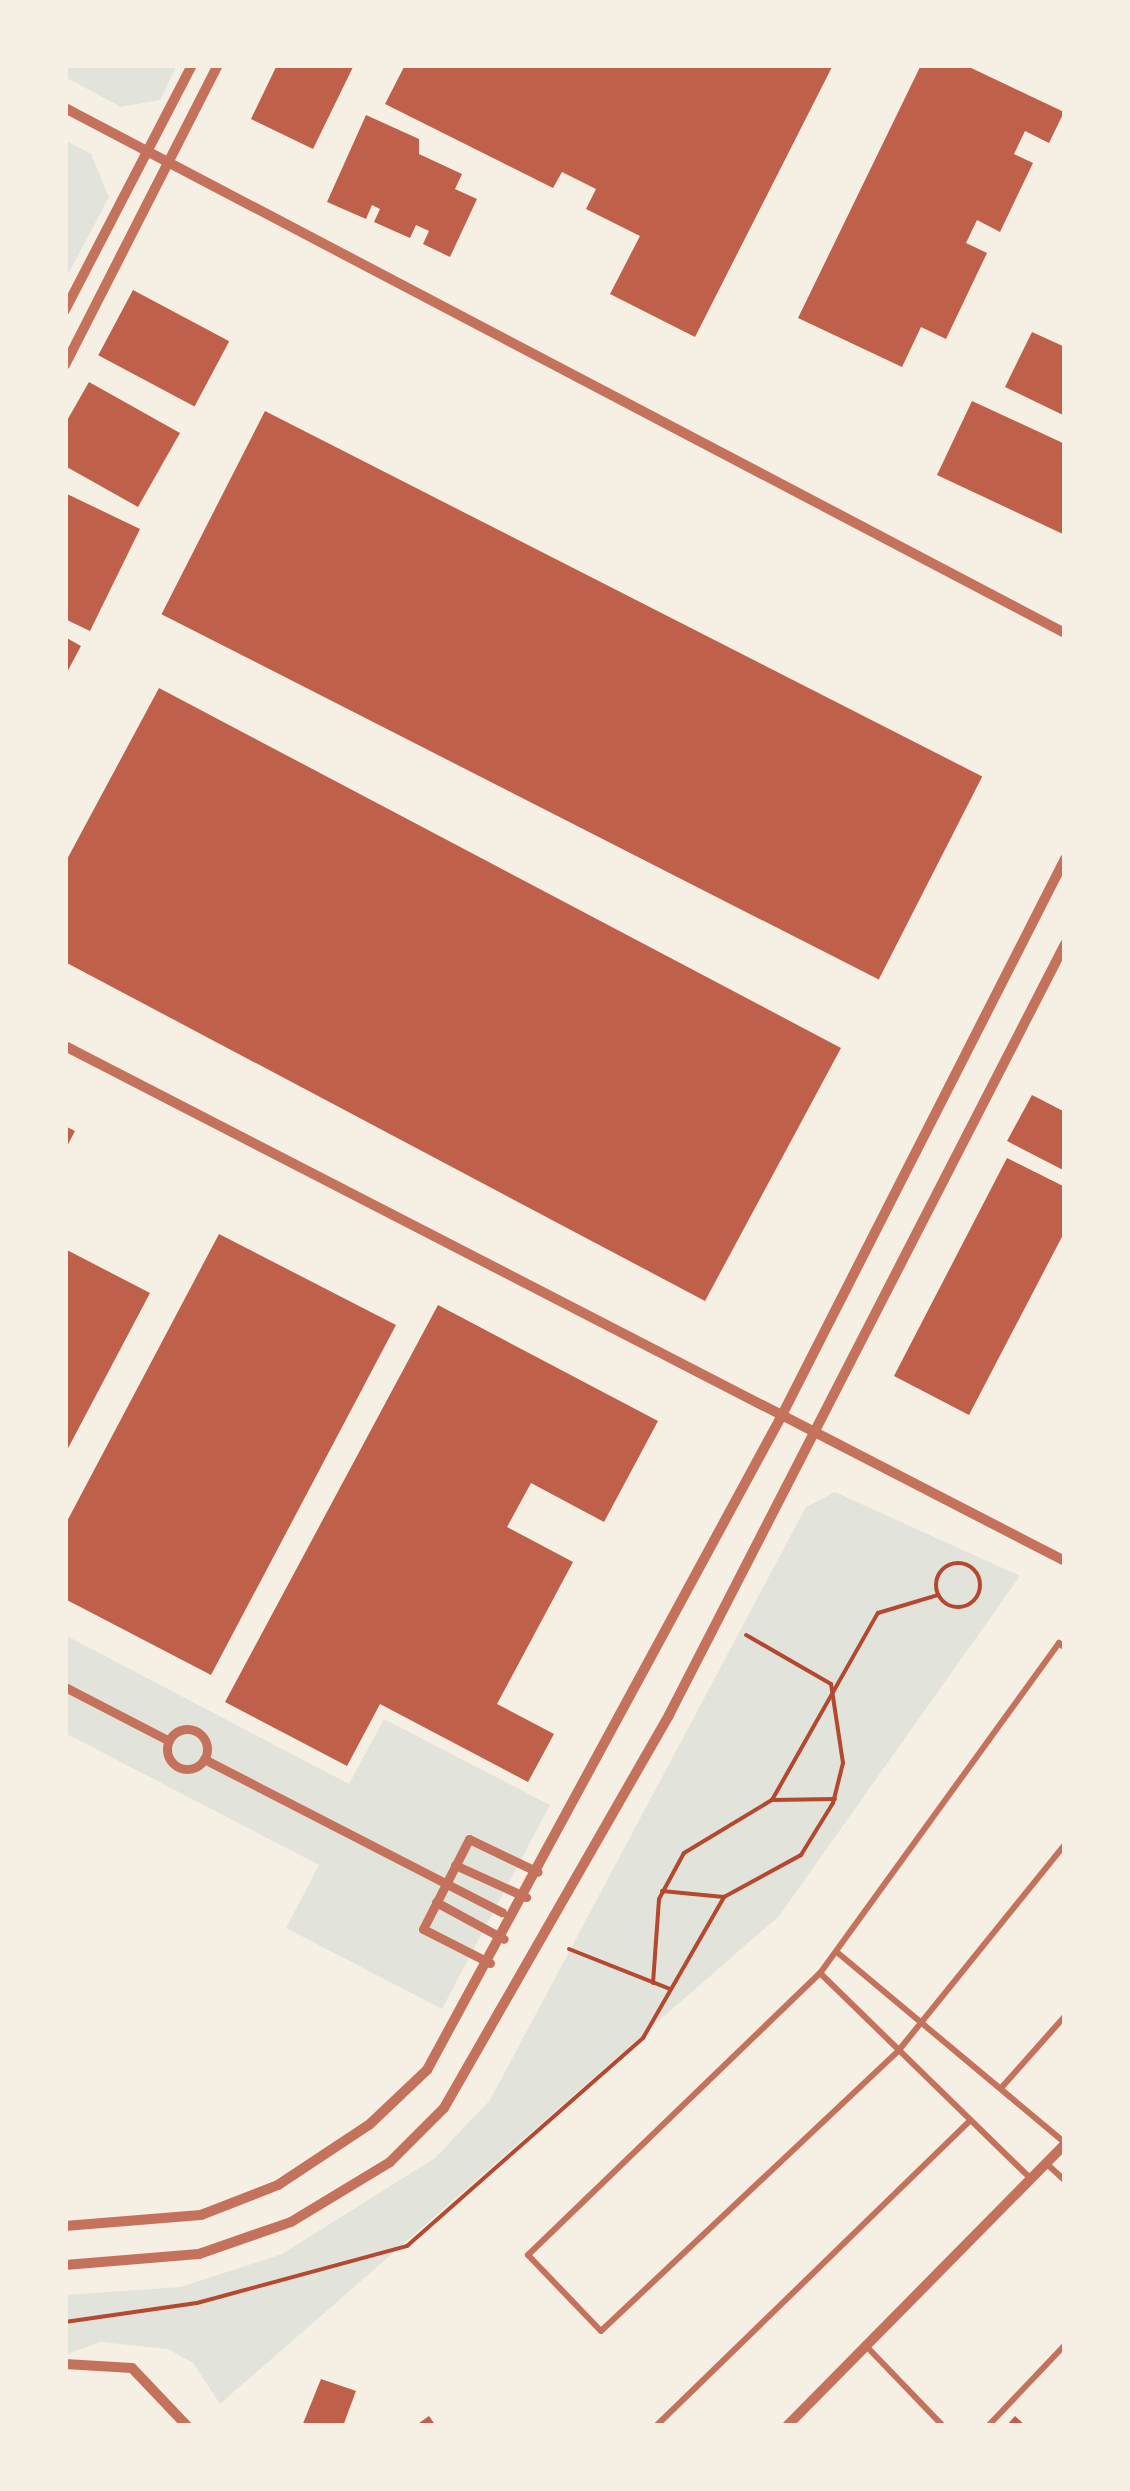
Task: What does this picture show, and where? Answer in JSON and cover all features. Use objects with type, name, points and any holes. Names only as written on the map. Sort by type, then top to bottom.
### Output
[{"type":"street","points":[[65,310],[192,65]]},
{"type":"street","points":[[65,365],[218,65]]},
{"type":"street","points":[[65,108],[1065,633]]},
{"type":"street","points":[[65,2226],[202,2215],[278,2186],[370,2124],[427,2070],[504,1939],[781,1417],[1065,858]]},
{"type":"street","points":[[65,2265],[198,2254],[291,2222],[390,2162],[444,2108],[669,1715],[1065,944]]},
{"type":"street","points":[[65,1046],[811,1436],[1065,1561]]},
{"type":"street","points":[[65,1686],[169,1741],[181,1768],[204,1758]]},
{"type":"street","points":[[169,1741],[196,1732],[204,1758],[502,1912]]},
{"type":"street","points":[[490,1963],[422,1929],[469,1839],[538,1872]]},
{"type":"street","points":[[455,1866],[526,1898]]},
{"type":"street","points":[[436,1902],[504,1939]]},
{"type":"street","points":[[787,2426],[870,2350],[1065,2144]]},
{"type":"street","points":[[65,2364],[132,2368],[187,2426]]},
{"type":"lane","points":[[1065,1648],[1058,1643],[820,1974],[528,2255],[602,2331],[899,2050],[1065,1844]]},
{"type":"lane","points":[[838,1953],[1002,2087],[1065,2144]]},
{"type":"lane","points":[[820,1974],[1032,2179]]},
{"type":"lane","points":[[1002,2087],[1065,2016]]},
{"type":"lane","points":[[656,2426],[970,2122]]},
{"type":"lane","points":[[1046,2164],[1065,2181]]},
{"type":"lane","points":[[988,2426],[1065,2345]]},
{"type":"lane","points":[[870,2350],[943,2426]]},
{"type":"path","points":[[970,1566],[975,1556]]},
{"type":"path","points":[[938,1595],[956,1607],[976,1598],[981,1584],[970,1566]]},
{"type":"path","points":[[938,1595],[943,1569],[970,1566]]},
{"type":"path","points":[[772,1800],[832,1684],[878,1613],[938,1595]]},
{"type":"path","points":[[65,2322],[196,2303],[407,2246],[643,2038],[724,1896],[801,1854],[834,1799],[842,1720],[832,1684],[746,1635]]},
{"type":"path","points":[[653,1982],[662,1891],[684,1853],[772,1800],[834,1799]]},
{"type":"path","points":[[662,1891],[724,1896]]},
{"type":"path","points":[[569,1949],[670,1990]]},
{"type":"shaded area","points":[[65,65],[177,65],[160,100],[121,107],[65,77]]},
{"type":"shaded area","points":[[65,140],[91,154],[109,197],[65,280]]},
{"type":"shaded area","points":[[835,1492],[1020,1576],[779,1916],[220,2404],[193,2363],[168,2349],[100,2342],[65,2355],[65,2295],[181,2287],[282,2254],[435,2158],[490,2100],[806,1507]]},
{"type":"shaded area","points":[[65,1635],[349,1784],[384,1719],[550,1805],[442,2009],[286,1928],[319,1865],[65,1733]]},
{"type":"building","points":[[277,65],[354,65],[313,149],[251,119]]},
{"type":"building","points":[[405,65],[833,65],[695,337],[610,294],[640,236],[586,209],[596,189],[562,172],[553,188],[385,104]]},
{"type":"building","points":[[921,65],[965,65],[1064,112],[1049,143],[1025,131],[1014,154],[1033,163],[1000,232],[977,220],[966,243],[987,253],[946,339],[921,327],[902,367],[798,318]]},
{"type":"building","points":[[366,115],[419,139],[419,154],[462,174],[455,189],[477,199],[450,257],[423,244],[429,231],[416,225],[410,238],[374,222],[380,209],[372,205],[366,219],[327,202]]},
{"type":"building","points":[[133,290],[229,341],[195,407],[98,355]]},
{"type":"building","points":[[1032,332],[1065,347],[1065,416],[1005,387]]},
{"type":"building","points":[[89,382],[180,433],[138,507],[65,466],[65,424]]},
{"type":"building","points":[[972,401],[1065,444],[1065,535],[937,475]]},
{"type":"building","points":[[265,411],[982,776],[879,980],[161,614]]},
{"type":"building","points":[[65,493],[140,529],[90,631],[65,619]]},
{"type":"building","points":[[65,637],[81,646],[65,676]]},
{"type":"building","points":[[159,688],[841,1048],[705,1301],[65,962],[65,863]]},
{"type":"building","points":[[1032,1095],[1065,1112],[1065,1171],[1007,1141]]},
{"type":"building","points":[[65,1126],[75,1131],[65,1150]]},
{"type":"building","points":[[1007,1158],[1065,1187],[1065,1231],[969,1415],[894,1376]]},
{"type":"building","points":[[219,1234],[396,1325],[211,1675],[65,1599],[65,1525]]},
{"type":"building","points":[[65,1249],[150,1293],[65,1454]]},
{"type":"building","points":[[438,1305],[658,1421],[604,1522],[531,1483],[507,1527],[573,1562],[497,1704],[554,1734],[528,1782],[380,1704],[347,1766],[225,1702]]},
{"type":"building","points":[[321,2379],[356,2391],[343,2426],[302,2426]]},
{"type":"building","points":[[429,2416],[436,2426],[415,2426]]},
{"type":"building","points":[[1015,2416],[1026,2426],[1006,2426]]}]
